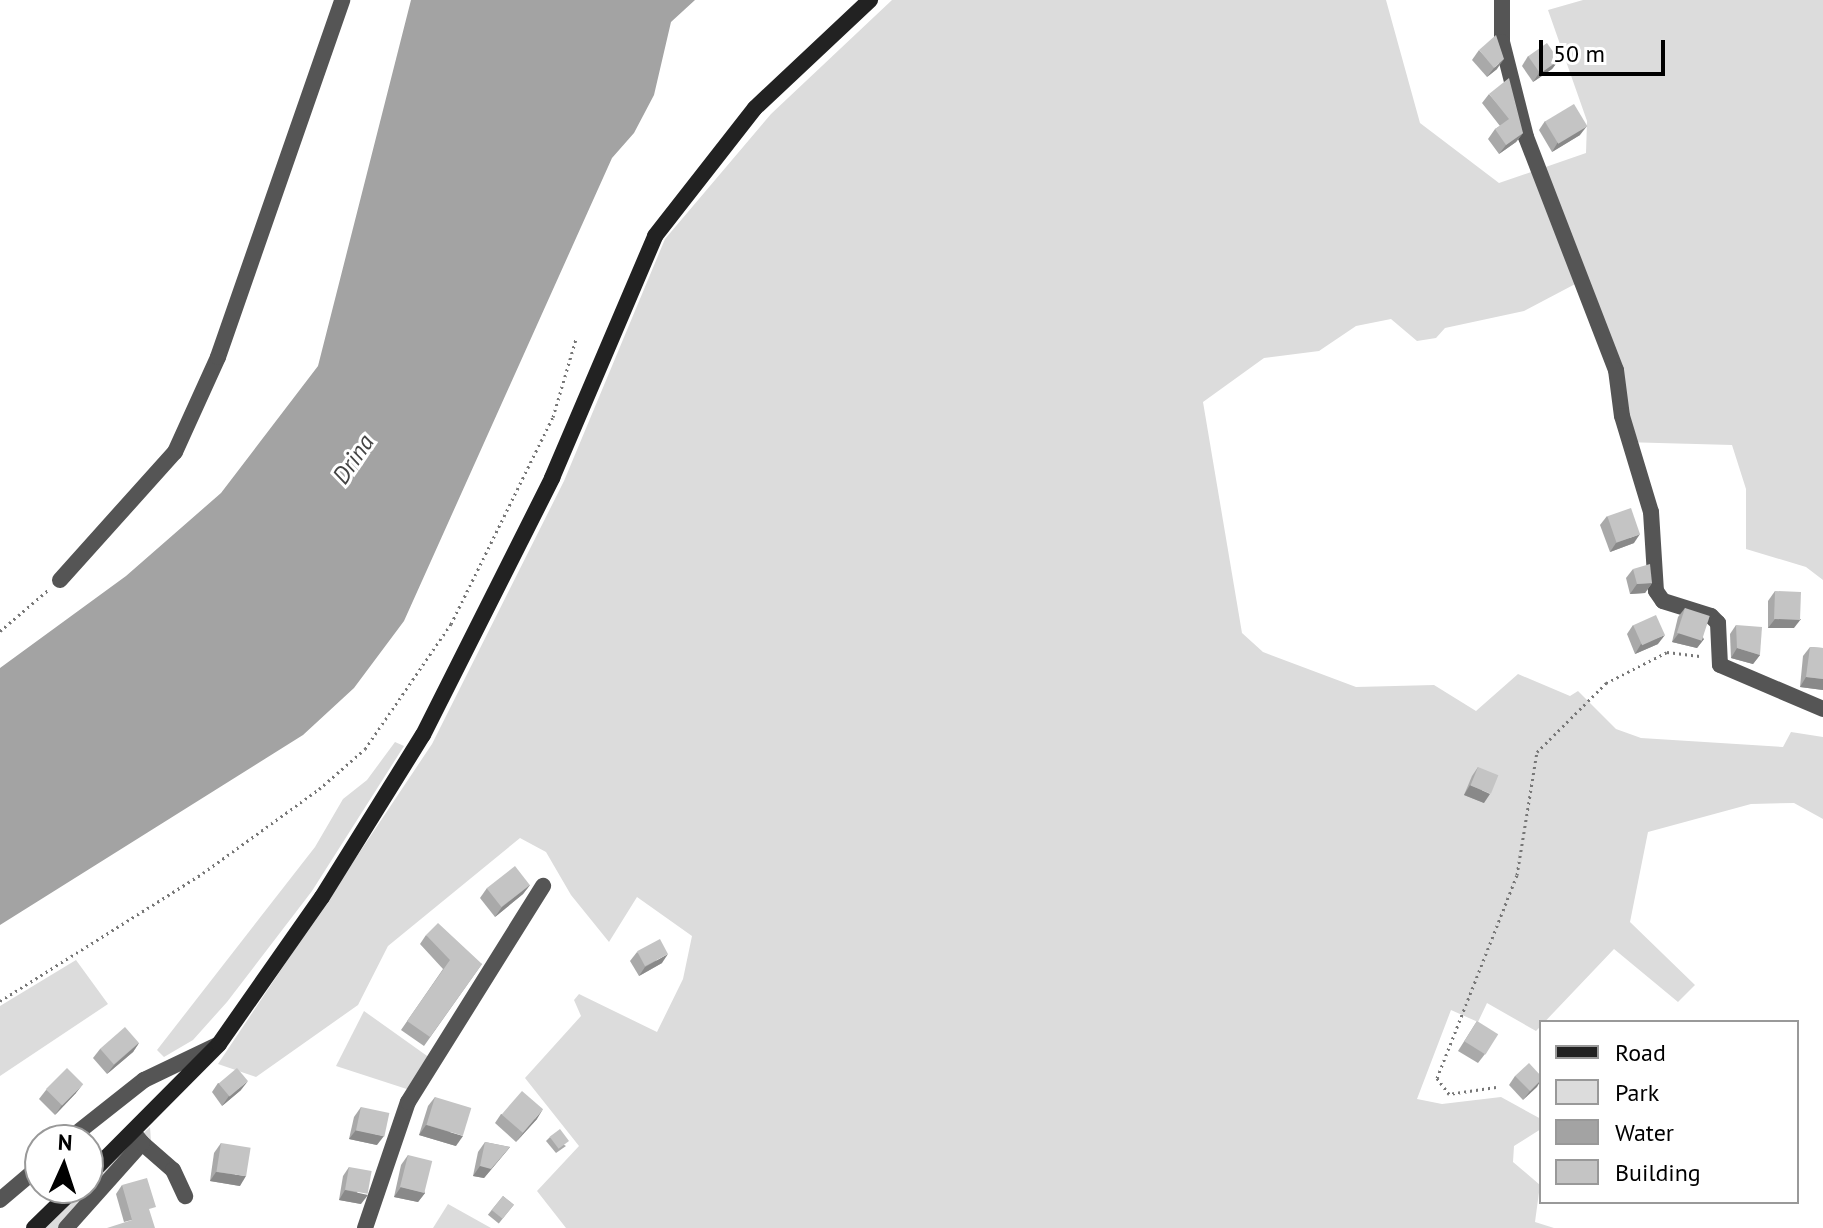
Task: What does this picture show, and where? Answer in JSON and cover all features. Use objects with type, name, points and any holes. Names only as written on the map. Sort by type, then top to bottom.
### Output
[{"type":"street","points":[[60,580],[175,452],[218,357],[342,0]]},
{"type":"street","points":[[66,1228],[137,1137],[219,1044],[322,897],[423,735],[552,478],[655,236],[755,108],[870,0]]},
{"type":"street","points":[[1502,0],[1502,42],[1526,137],[1616,370],[1622,416],[1651,512],[1656,591],[1663,601],[1711,616],[1718,623],[1718,658],[1728,670],[1823,709]]},
{"type":"street","points":[[365,1228],[408,1102],[543,886]]},
{"type":"street","points":[[88,1124],[144,1080],[219,1044]]},
{"type":"street","points":[[104,1163],[137,1137]]},
{"type":"street","points":[[137,1137],[173,1170],[185,1196]]},
{"type":"street","points":[[0,1200],[24,1180]]},
{"type":"street","points":[[34,1228],[59,1204]]},
{"type":"path","points":[[0,1001],[203,873],[319,789],[365,749],[451,624],[553,417],[576,339]]},
{"type":"path","points":[[0,631],[60,580]]},
{"type":"path","points":[[1496,1087],[1449,1094],[1437,1078],[1517,875],[1537,752],[1606,683],[1650,658],[1675,652],[1718,658]]},
{"type":"green space","points":[[892,0],[1386,0],[1420,123],[1499,183],[1586,153],[1587,121],[1548,10],[1583,0],[1823,0],[1823,580],[1806,567],[1746,549],[1746,489],[1732,445],[1623,442],[1610,372],[1579,282],[1524,311],[1445,328],[1436,338],[1417,341],[1391,319],[1356,326],[1319,351],[1264,358],[1203,402],[1242,633],[1263,652],[1356,687],[1434,685],[1476,711],[1518,674],[1570,696],[1578,691],[1616,729],[1641,738],[1783,747],[1791,732],[1823,737],[1823,819],[1794,803],[1751,804],[1648,832],[1630,922],[1695,985],[1678,1002],[1614,949],[1546,1020],[1539,1020],[1536,1031],[1487,1003],[1478,1022],[1451,1010],[1417,1099],[1442,1104],[1501,1097],[1539,1118],[1539,1130],[1514,1146],[1513,1162],[1539,1184],[1535,1222],[1554,1228],[566,1228],[537,1191],[579,1146],[525,1078],[581,1016],[574,1000],[579,994],[657,1032],[683,979],[692,936],[637,897],[609,942],[571,895],[546,852],[520,838],[388,946],[358,1005],[256,1077],[218,1064],[432,744],[564,481],[665,239],[771,114]]},
{"type":"green space","points":[[395,742],[404,746],[312,891],[227,1002],[193,1040],[164,1057],[157,1050],[315,847],[343,799],[367,780]]},
{"type":"green space","points":[[76,960],[108,1004],[0,1076],[0,1006]]},
{"type":"green space","points":[[364,1011],[437,1063],[419,1093],[336,1066]]},
{"type":"green space","points":[[150,1127],[151,1141],[104,1193],[104,1170]]},
{"type":"green space","points":[[68,1204],[95,1204],[73,1228],[43,1228]]},
{"type":"green space","points":[[448,1204],[491,1228],[433,1228]]},
{"type":"water","name":"Drina","points":[[411,0],[695,0],[671,22],[654,95],[634,133],[612,158],[404,621],[354,688],[303,735],[0,925],[0,668],[126,576],[221,493],[318,366]]},
{"type":"building","points":[[1496,35],[1504,59],[1494,68],[1479,50]]},
{"type":"building","points":[[1547,43],[1559,60],[1540,73],[1528,56]]},
{"type":"building","points":[[1509,78],[1523,133],[1506,145],[1495,129],[1509,119],[1489,94]]},
{"type":"building","points":[[1574,104],[1587,126],[1558,144],[1545,122]]},
{"type":"building","points":[[1631,508],[1640,534],[1616,543],[1607,516]]},
{"type":"building","points":[[1650,564],[1652,583],[1637,584],[1633,569]]},
{"type":"building","points":[[1775,591],[1801,592],[1800,620],[1774,619]]},
{"type":"building","points":[[1685,608],[1710,616],[1702,641],[1677,633]]},
{"type":"building","points":[[1656,615],[1665,635],[1642,645],[1633,625]]},
{"type":"building","points":[[1736,625],[1762,627],[1760,655],[1737,648]]},
{"type":"building","points":[[1810,647],[1823,648],[1823,679],[1806,677]]},
{"type":"building","points":[[1478,767],[1498,775],[1491,794],[1471,786]]},
{"type":"building","points":[[515,866],[530,885],[501,907],[487,888]]},
{"type":"building","points":[[438,923],[482,964],[430,1037],[407,1021],[450,960],[426,935]]},
{"type":"building","points":[[660,939],[668,954],[645,966],[637,951]]},
{"type":"building","points":[[1477,1021],[1498,1034],[1485,1055],[1464,1041]]},
{"type":"building","points":[[125,1027],[139,1043],[114,1064],[100,1049]]},
{"type":"building","points":[[1529,1063],[1539,1074],[1539,1082],[1530,1091],[1515,1076]]},
{"type":"building","points":[[67,1068],[83,1084],[62,1105],[46,1089]]},
{"type":"building","points":[[237,1068],[248,1081],[230,1096],[219,1083]]},
{"type":"building","points":[[522,1091],[543,1109],[523,1133],[502,1114]]},
{"type":"building","points":[[435,1097],[471,1108],[463,1136],[427,1125]]},
{"type":"building","points":[[361,1107],[389,1113],[384,1137],[356,1130]]},
{"type":"building","points":[[560,1129],[569,1141],[559,1149],[550,1137]]},
{"type":"building","points":[[485,1142],[510,1147],[491,1169],[480,1166]]},
{"type":"building","points":[[221,1143],[251,1148],[246,1176],[216,1172]]},
{"type":"building","points":[[408,1155],[432,1161],[424,1193],[400,1187]]},
{"type":"building","points":[[349,1167],[372,1171],[368,1194],[345,1190]]},
{"type":"building","points":[[147,1178],[156,1207],[149,1209],[155,1228],[107,1228],[132,1220],[122,1185]]},
{"type":"building","points":[[503,1196],[514,1205],[503,1219],[492,1210]]}]
